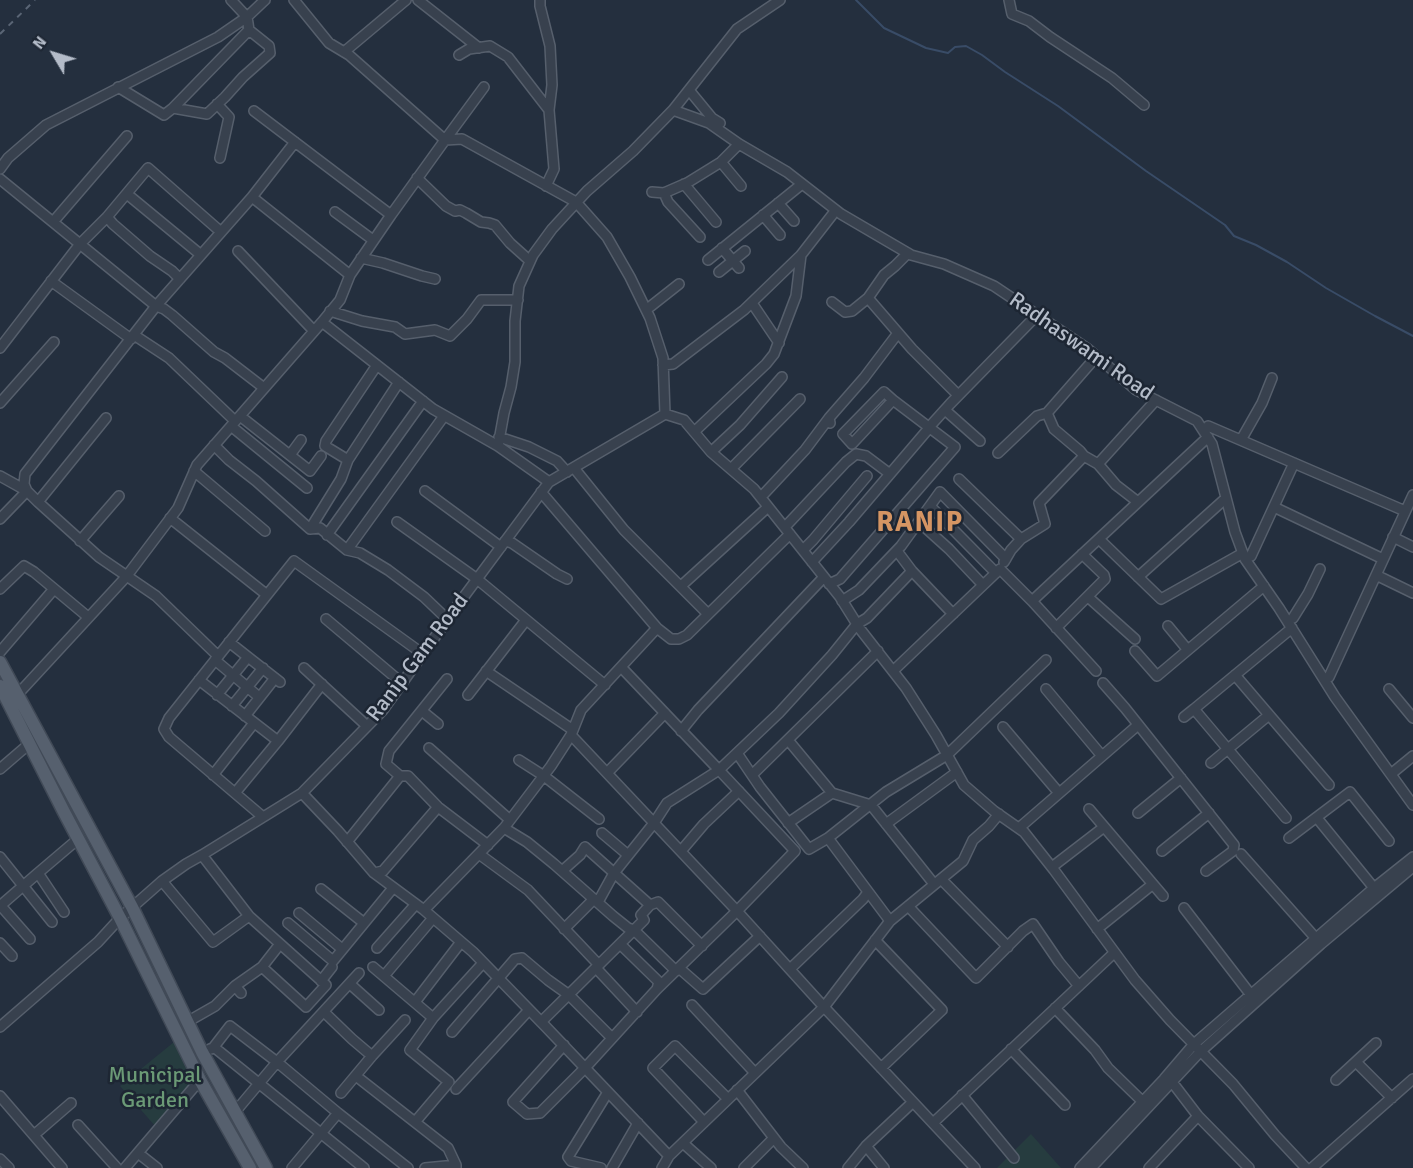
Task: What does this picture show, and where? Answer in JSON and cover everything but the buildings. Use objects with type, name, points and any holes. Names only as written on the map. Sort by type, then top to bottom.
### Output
[{"type":"main road","points":[[0,662],[5,692],[29,744],[120,918],[200,1080],[250,1168]]},
{"type":"main road","points":[[5,692],[132,907],[188,1022],[208,1050],[235,1112],[266,1168]]},
{"type":"street","points":[[173,108],[207,114],[270,53],[269,46],[249,30],[246,16],[231,0]]},
{"type":"street","points":[[0,169],[8,158],[46,125],[218,37],[265,0]]},
{"type":"street","points":[[294,0],[329,44],[349,55],[445,140],[462,139],[576,202],[607,237],[650,318],[663,358],[666,414]]},
{"type":"street","points":[[344,52],[406,0]]},
{"type":"street","points":[[418,0],[479,48]]},
{"type":"street","points":[[540,0],[550,46],[552,85],[549,110],[554,169],[546,186]]},
{"type":"street","points":[[499,442],[512,387],[519,286],[533,255],[576,202],[633,151],[673,110],[737,29],[780,0]]},
{"type":"street","points":[[1009,0],[1012,14],[1029,21],[1112,78],[1144,105]]},
{"type":"street","points":[[118,87],[164,115],[249,30]]},
{"type":"street","points":[[459,55],[469,49],[490,46],[508,57],[549,110]]},
{"type":"street","points":[[5,692],[88,617],[126,576],[178,508],[197,465],[340,300],[350,275],[391,214],[484,87]]},
{"type":"street","name":"Radhaswami Road","points":[[689,90],[712,118],[742,139],[791,167],[845,209],[914,249],[946,258],[997,280],[1092,344],[1139,385],[1202,416],[1218,442],[1247,555],[1245,559],[1292,623],[1335,697],[1413,794]]},
{"type":"street","points":[[217,104],[229,117],[220,158]]},
{"type":"street","name":"Radhaswami Road","points":[[673,110],[709,123],[739,144],[787,172],[837,210],[908,253],[944,264],[994,286],[1096,357],[1136,390],[1197,421],[1212,444],[1235,532],[1247,555],[1413,805]]},
{"type":"street","points":[[254,111],[391,214]]},
{"type":"street","points":[[53,222],[127,136]]},
{"type":"street","points":[[27,491],[24,484],[25,474],[156,306],[252,196],[295,142]]},
{"type":"street","points":[[652,192],[664,193],[684,184],[721,162],[739,144]]},
{"type":"street","points":[[721,162],[741,186]]},
{"type":"street","points":[[0,348],[80,244],[127,195],[148,168],[221,232]]},
{"type":"street","points":[[417,178],[446,206],[455,211],[460,210],[481,222],[495,225],[530,261]]},
{"type":"street","points":[[0,179],[156,306],[164,309],[214,352],[264,388]]},
{"type":"street","points":[[684,184],[716,222]]},
{"type":"street","points":[[708,260],[802,184]]},
{"type":"street","points":[[664,193],[668,202],[700,237]]},
{"type":"street","points":[[127,195],[201,255]]},
{"type":"street","points":[[252,196],[350,275]]},
{"type":"street","points":[[778,203],[794,221]]},
{"type":"street","points":[[663,365],[673,364],[752,303],[801,255],[837,210]]},
{"type":"street","points":[[335,212],[374,240]]},
{"type":"street","points":[[763,215],[780,235]]},
{"type":"street","points":[[107,217],[120,231],[180,279]]},
{"type":"street","points":[[722,248],[736,264]]},
{"type":"street","points":[[238,251],[314,331]]},
{"type":"street","points":[[719,272],[736,264],[745,251]]},
{"type":"street","points":[[832,302],[845,312],[852,311],[868,298],[884,275],[908,253]]},
{"type":"street","points":[[694,432],[774,354],[796,296],[801,255]]},
{"type":"street","points":[[362,258],[435,279]]},
{"type":"street","points":[[51,281],[132,337],[169,358],[307,488]]},
{"type":"street","points":[[646,310],[679,284]]},
{"type":"street","points":[[868,298],[912,349],[958,395]]},
{"type":"street","points":[[330,311],[362,321],[395,327],[405,334],[435,330],[450,336],[481,300],[518,300]]},
{"type":"street","points":[[752,303],[779,343]]},
{"type":"street","points":[[812,562],[958,395],[1037,315]]},
{"type":"street","points":[[322,322],[444,416],[499,442],[549,482],[666,414],[684,420],[711,452],[754,489],[827,581],[906,688],[964,785],[1024,832],[1135,981],[1233,1084],[1306,1168]]},
{"type":"street","points":[[760,497],[805,450],[898,333]]},
{"type":"street","points":[[0,403],[54,342]]},
{"type":"street","points":[[999,453],[1037,416],[1047,413],[1096,357]]},
{"type":"street","points":[[348,460],[325,446],[326,441],[377,365]]},
{"type":"street","points":[[711,452],[783,377]]},
{"type":"street","points":[[1241,440],[1262,403],[1272,378]]},
{"type":"street","points":[[310,529],[341,479],[348,460],[399,382]]},
{"type":"street","points":[[681,731],[705,702],[827,581],[840,579],[955,447],[931,426],[884,392],[843,434],[852,444],[893,400]]},
{"type":"street","points":[[731,469],[800,399]]},
{"type":"street","points":[[1098,464],[1156,400]]},
{"type":"street","points":[[327,535],[423,401]]},
{"type":"street","points":[[945,410],[980,441]]},
{"type":"street","points":[[1047,413],[1054,429],[1084,456],[1098,464],[1116,485],[1138,502]]},
{"type":"street","points":[[347,550],[444,416]]},
{"type":"street","points":[[38,502],[105,418]]},
{"type":"street","points":[[235,421],[290,455],[310,471],[321,456]]},
{"type":"street","points":[[1208,426],[1405,511]]},
{"type":"street","points":[[1032,601],[1208,437]]},
{"type":"street","points":[[290,455],[301,440]]},
{"type":"street","points":[[499,442],[530,447],[570,470],[624,530],[708,614]]},
{"type":"street","points":[[214,445],[310,529],[320,528],[347,550],[360,553],[388,570],[424,597],[447,620]]},
{"type":"street","points":[[542,492],[657,628],[671,639],[679,639],[687,635],[708,614],[787,530],[846,462],[856,454],[866,456],[890,474]]},
{"type":"street","points":[[893,671],[998,571],[1021,539],[1045,524],[1039,503],[1084,456]]},
{"type":"street","points":[[1099,539],[1161,599],[1247,555],[1274,507],[1294,463]]},
{"type":"street","points":[[194,471],[266,531]]},
{"type":"street","points":[[0,476],[27,491],[99,557],[156,596],[233,675],[260,697]]},
{"type":"street","points":[[803,550],[867,476]]},
{"type":"street","points":[[959,479],[1021,539]]},
{"type":"street","name":"Ranip Gam Road","points":[[0,1027],[98,942],[120,918],[162,881],[302,793],[383,710],[549,482]]},
{"type":"street","points":[[0,519],[27,491]]},
{"type":"street","points":[[424,491],[503,544],[512,543],[567,579]]},
{"type":"street","points":[[842,601],[859,590],[897,551],[940,492],[1006,559]]},
{"type":"street","points":[[80,541],[119,496]]},
{"type":"street","points":[[1329,677],[1413,497]]},
{"type":"street","points":[[1138,577],[1226,498]]},
{"type":"street","points":[[930,506],[1032,601],[1096,671]]},
{"type":"street","points":[[681,586],[768,507]]},
{"type":"street","points":[[1274,507],[1383,559]]},
{"type":"street","points":[[170,518],[267,595]]},
{"type":"street","points":[[397,522],[477,579],[605,685]]},
{"type":"street","points":[[919,522],[949,549],[983,585]]},
{"type":"street","points":[[1393,537],[1413,547]]},
{"type":"street","points":[[897,551],[912,571],[953,614]]},
{"type":"street","points":[[1056,628],[1105,579],[1104,575],[1082,554]]},
{"type":"street","points":[[263,817],[169,737],[165,729],[169,718],[294,561],[423,654]]},
{"type":"street","points":[[0,589],[24,566],[88,617]]},
{"type":"street","points":[[1184,717],[1235,675],[1292,623],[1320,569]]},
{"type":"street","points":[[564,929],[596,900],[667,803],[718,770],[737,753],[779,713],[857,624],[867,618],[912,571]]},
{"type":"street","points":[[1376,575],[1413,593]]},
{"type":"street","points":[[1136,651],[1156,676],[1264,586]]},
{"type":"street","points":[[0,652],[54,589]]},
{"type":"street","points":[[1088,597],[1135,639]]},
{"type":"street","points":[[326,619],[402,683]]},
{"type":"street","points":[[468,695],[526,620]]},
{"type":"street","points":[[1168,626],[1187,649]]},
{"type":"street","points":[[424,910],[507,824],[544,776],[572,733],[581,710],[657,628]]},
{"type":"street","points":[[229,642],[278,680],[245,716]]},
{"type":"street","points":[[752,775],[878,651]]},
{"type":"street","points":[[217,695],[248,657]]},
{"type":"street","points":[[564,1045],[513,1102],[527,1114],[540,1113],[585,1068],[657,989],[795,851],[809,849],[828,838],[886,792],[947,755],[1046,660]]},
{"type":"street","points":[[621,667],[795,851]]},
{"type":"street","points":[[232,706],[263,668]]},
{"type":"street","points":[[304,668],[367,726]]},
{"type":"street","points":[[486,671],[572,733],[972,1167]]},
{"type":"street","points":[[1235,675],[1329,785]]},
{"type":"street","points":[[447,679],[389,752],[386,764],[400,776],[408,776],[438,807],[488,845]]},
{"type":"street","points":[[199,680],[278,741]]},
{"type":"street","points":[[1103,683],[1234,845],[1233,851],[1206,871]]},
{"type":"street","points":[[235,793],[322,684]]},
{"type":"street","points":[[1046,689],[1102,756]]},
{"type":"street","points":[[1389,689],[1413,718]]},
{"type":"street","points":[[1194,709],[1286,818]]},
{"type":"street","points":[[422,711],[438,724]]},
{"type":"street","points":[[607,773],[665,713]]},
{"type":"street","points":[[1211,763],[1269,715]]},
{"type":"street","points":[[213,775],[254,723]]},
{"type":"street","points":[[1019,828],[1138,725]]},
{"type":"street","points":[[1003,727],[1059,793]]},
{"type":"street","points":[[788,740],[832,793],[871,805],[937,882],[1008,947]]},
{"type":"street","points":[[1,767],[29,744]]},
{"type":"street","points":[[429,748],[527,842],[703,990],[760,936]]},
{"type":"street","points":[[737,753],[809,849]]},
{"type":"street","points":[[1393,772],[1413,756]]},
{"type":"street","points":[[519,760],[544,776],[599,819]]},
{"type":"street","points":[[886,824],[957,772]]},
{"type":"street","points":[[347,842],[400,776]]},
{"type":"street","points":[[1138,813],[1181,778]]},
{"type":"street","points":[[681,851],[704,824],[738,791]]},
{"type":"street","points":[[1289,838],[1350,792],[1389,841]]},
{"type":"street","points":[[302,793],[374,873],[424,910],[483,963],[669,1156]]},
{"type":"street","points":[[788,823],[832,793]]},
{"type":"street","points":[[374,873],[383,871],[438,807]]},
{"type":"street","points":[[1089,809],[1163,896]]},
{"type":"street","points":[[1162,851],[1209,813]]},
{"type":"street","points":[[662,1168],[669,1156],[824,1007],[890,921],[963,861],[973,840],[999,814]]},
{"type":"street","points":[[1317,818],[1374,888]]},
{"type":"street","points":[[1052,867],[1104,827]]},
{"type":"street","points":[[602,833],[628,855]]},
{"type":"street","points":[[828,838],[890,921]]},
{"type":"street","points":[[30,939],[2,902],[78,839]]},
{"type":"street","points":[[562,871],[580,855],[585,847],[650,905]]},
{"type":"street","points":[[479,854],[528,890],[637,1012]]},
{"type":"street","points":[[1241,854],[1318,941]]},
{"type":"street","points":[[202,855],[249,916],[326,985],[306,1007],[262,967]]},
{"type":"street","points":[[1089,1166],[1172,1082],[1197,1048],[1374,888],[1413,856]]},
{"type":"street","points":[[0,857],[52,922]]},
{"type":"street","points":[[1089,1166],[1143,1102],[1251,995],[1413,867]]},
{"type":"street","points":[[38,873],[64,912]]},
{"type":"street","points":[[162,881],[213,942],[249,916]]},
{"type":"street","points":[[1097,929],[1153,884]]},
{"type":"street","points":[[321,888],[364,923]]},
{"type":"street","points":[[288,923],[333,961],[393,888]]},
{"type":"street","points":[[790,969],[868,892]]},
{"type":"street","points":[[541,1022],[644,920],[641,915],[650,905],[658,902],[702,946]]},
{"type":"street","points":[[377,948],[416,904]]},
{"type":"street","points":[[908,906],[976,978],[1033,924],[1079,986]]},
{"type":"street","points":[[1184,908],[1251,995]]},
{"type":"street","points":[[299,913],[342,950]]},
{"type":"street","points":[[384,976],[433,918]]},
{"type":"street","points":[[875,940],[942,1010],[881,1068]]},
{"type":"street","points":[[415,1002],[461,942]]},
{"type":"street","points":[[0,943],[12,956]]},
{"type":"street","points":[[188,1022],[238,989],[262,967],[280,944]]},
{"type":"street","points":[[621,944],[659,982],[657,989]]},
{"type":"street","points":[[933,1123],[1114,953]]},
{"type":"street","points":[[452,1032],[515,959],[522,958],[569,995],[612,1038]]},
{"type":"street","points":[[415,1122],[449,1082],[410,1050],[433,1018],[483,963]]},
{"type":"street","points":[[373,967],[433,1018]]},
{"type":"street","points":[[321,981],[332,968]]},
{"type":"street","points":[[235,1112],[358,973]]},
{"type":"street","points":[[350,984],[379,1010]]},
{"type":"street","points":[[692,1005],[755,1073]]},
{"type":"street","points":[[1055,1008],[1095,1050],[1108,1068],[1143,1102]]},
{"type":"street","points":[[456,1089],[529,1010]]},
{"type":"street","points":[[324,1012],[372,1056]]},
{"type":"street","points":[[341,1093],[405,1020]]},
{"type":"street","points":[[208,1050],[230,1026],[408,1168]]},
{"type":"street","points":[[1336,1080],[1376,1043]]},
{"type":"street","points":[[704,1122],[653,1068],[675,1046],[728,1099]]},
{"type":"street","points":[[208,1050],[215,1048],[364,1168]]},
{"type":"street","points":[[1011,1049],[1065,1105]]},
{"type":"street","points":[[1356,1062],[1392,1098]]},
{"type":"street","points":[[356,1076],[448,1148],[456,1167],[424,1168]]},
{"type":"street","points":[[1312,1168],[1413,1079]]},
{"type":"street","points":[[125,1168],[200,1080]]},
{"type":"street","points":[[1172,1082],[1198,1116],[1249,1168]]},
{"type":"street","points":[[737,1090],[781,1147],[803,1168]]},
{"type":"street","points":[[601,1168],[571,1161],[567,1157],[608,1092]]},
{"type":"street","points":[[962,1095],[1014,1158]]},
{"type":"street","points":[[0,1096],[57,1166]]},
{"type":"street","points":[[848,1168],[866,1146],[913,1102]]},
{"type":"street","points":[[34,1135],[71,1103]]},
{"type":"street","points":[[292,1168],[338,1113]]},
{"type":"street","points":[[1149,1168],[1198,1116]]},
{"type":"street","points":[[612,1168],[638,1123]]},
{"type":"street","points":[[78,1125],[117,1168]]},
{"type":"street","points":[[744,1168],[774,1138]]},
{"type":"street","points":[[683,1143],[711,1168]]},
{"type":"street","points":[[866,1146],[884,1168]]},
{"type":"street","points":[[138,1153],[157,1168]]},
{"type":"street","points":[[0,1159],[9,1168]]},
{"type":"green space","name":"Municipal Garden","points":[[174,1042],[195,1081],[155,1126],[120,1086]]},
{"type":"green space","points":[[1031,1134],[1061,1168],[997,1168]]},
{"type":"waterway","points":[[856,0],[884,28],[926,48],[948,53],[955,47],[966,46],[982,55],[1225,225],[1234,236],[1287,262],[1326,288],[1413,336]]},
{"type":"railway","points":[[0,34],[35,0]]},
{"type":"district","name":"RANIP","points":[[920,524]]}]
